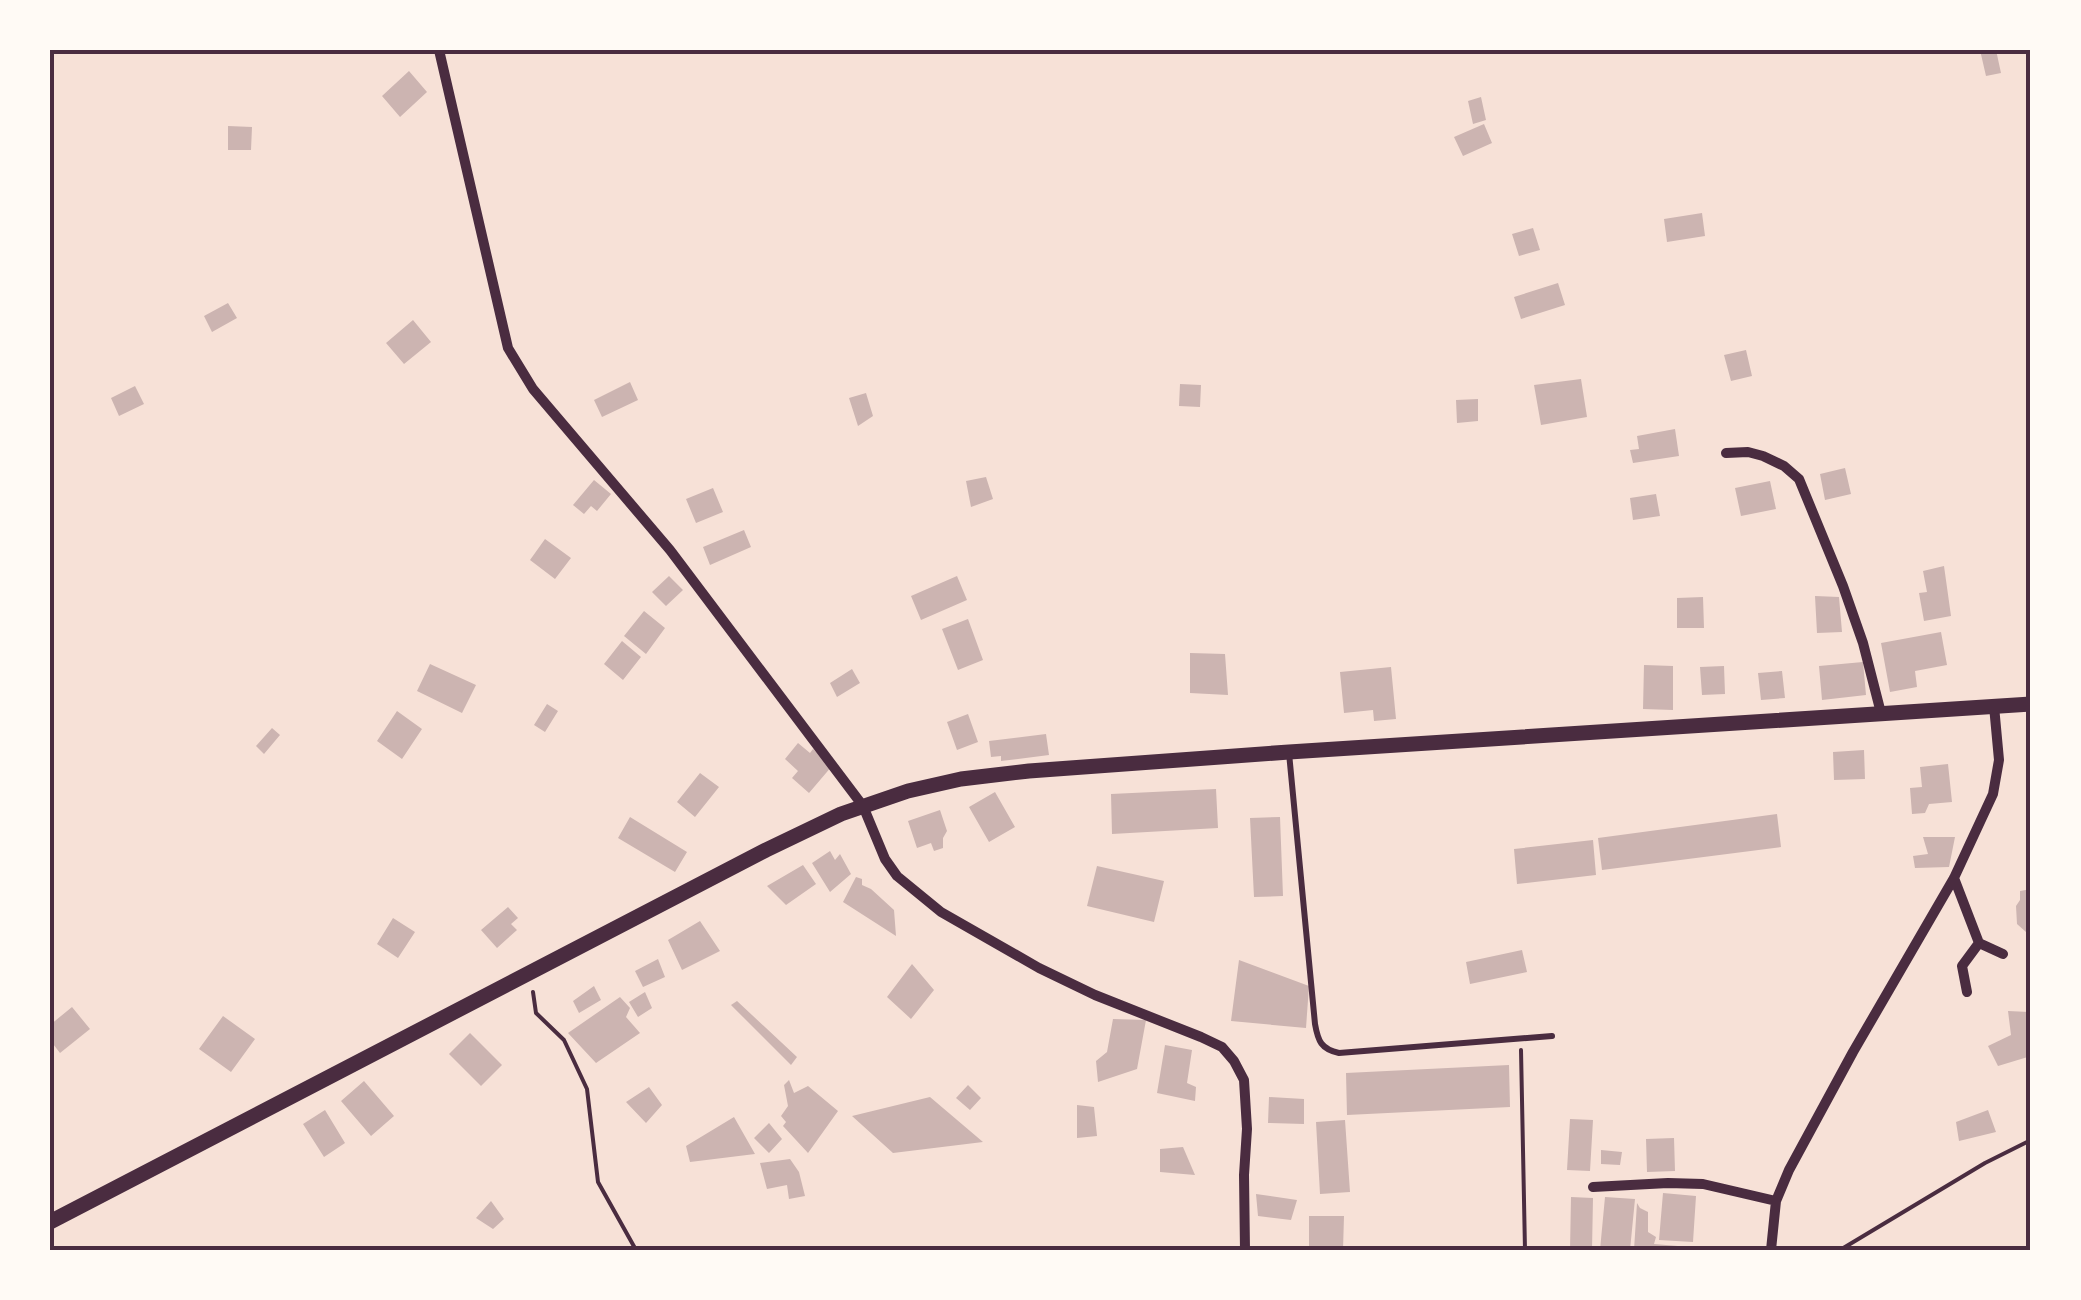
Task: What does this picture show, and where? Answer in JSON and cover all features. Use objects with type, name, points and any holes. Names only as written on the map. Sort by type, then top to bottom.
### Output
[{"type":"street","points":[[439,50],[508,348],[534,389],[670,550],[863,806],[885,859],[897,876],[941,912],[1039,968],[1095,995],[1201,1036],[1222,1048],[1234,1061],[1244,1080],[1245,1096],[1245,1250]]},
{"type":"street","points":[[1726,453],[1763,456],[1799,479],[1864,644],[1881,714]]},
{"type":"street","points":[[50,1222],[766,850],[840,814],[908,791],[1029,771],[2031,704]]},
{"type":"street","points":[[1770,1250],[1776,1201],[1789,1170],[1954,878],[1993,794],[1999,760],[1994,706]]},
{"type":"street","points":[[1954,878],[1979,943],[2003,954]]},
{"type":"street","points":[[1967,992],[1962,966],[1979,943]]},
{"type":"street","points":[[1593,1187],[1703,1184],[1776,1201]]},
{"type":"lane","points":[[1289,752],[1315,1024],[1322,1046],[1339,1054],[1552,1036]]},
{"type":"path","points":[[529,973],[536,1013],[564,1040],[586,1090],[598,1182],[636,1250]]},
{"type":"path","points":[[1520,1039],[1525,1250]]},
{"type":"path","points":[[1840,1250],[1985,1162],[2031,1140]]},
{"type":"building","points":[[1980,50],[1996,50],[2001,73],[1986,76]]},
{"type":"building","points":[[409,71],[427,92],[400,117],[382,96]]},
{"type":"building","points":[[1481,97],[1486,120],[1473,124],[1468,101]]},
{"type":"building","points":[[1484,124],[1492,143],[1463,156],[1454,137]]},
{"type":"building","points":[[228,126],[252,127],[251,150],[228,150]]},
{"type":"building","points":[[1702,213],[1705,236],[1667,242],[1664,219]]},
{"type":"building","points":[[1533,228],[1540,250],[1519,256],[1512,234]]},
{"type":"building","points":[[1558,283],[1565,305],[1521,319],[1514,297]]},
{"type":"building","points":[[228,303],[237,318],[212,332],[204,316]]},
{"type":"building","points":[[413,320],[431,342],[404,364],[386,343]]},
{"type":"building","points":[[1746,350],[1752,376],[1731,381],[1724,355]]},
{"type":"building","points":[[1581,379],[1587,417],[1541,425],[1534,385]]},
{"type":"building","points":[[630,382],[638,400],[602,417],[594,400]]},
{"type":"building","points":[[1180,384],[1201,385],[1200,407],[1179,406]]},
{"type":"building","points":[[135,386],[144,404],[119,416],[111,398]]},
{"type":"building","points":[[866,393],[873,416],[858,426],[849,398]]},
{"type":"building","points":[[1478,399],[1478,421],[1457,423],[1456,400]]},
{"type":"building","points":[[1675,429],[1679,456],[1633,463],[1630,450],[1639,449],[1637,436]]},
{"type":"building","points":[[1845,468],[1851,494],[1825,500],[1820,474]]},
{"type":"building","points":[[986,477],[993,499],[971,507],[966,481]]},
{"type":"building","points":[[594,480],[611,494],[597,511],[591,506],[584,514],[573,505]]},
{"type":"building","points":[[1770,481],[1776,509],[1741,516],[1735,488]]},
{"type":"building","points":[[713,488],[723,512],[696,523],[686,499]]},
{"type":"building","points":[[1656,494],[1660,516],[1633,520],[1630,498]]},
{"type":"building","points":[[744,530],[751,547],[710,565],[703,547]]},
{"type":"building","points":[[545,539],[571,558],[555,579],[530,560]]},
{"type":"building","points":[[1944,566],[1951,616],[1924,621],[1919,593],[1927,592],[1923,571]]},
{"type":"building","points":[[669,576],[683,590],[666,606],[652,592]]},
{"type":"building","points":[[957,576],[967,600],[921,620],[911,596]]},
{"type":"building","points":[[1815,596],[1839,597],[1842,632],[1817,633]]},
{"type":"building","points":[[1703,597],[1704,628],[1677,628],[1677,598]]},
{"type":"building","points":[[644,611],[665,628],[646,654],[624,636]]},
{"type":"building","points":[[968,619],[983,660],[958,670],[942,629]]},
{"type":"building","points":[[1941,632],[1947,665],[1915,671],[1917,687],[1890,692],[1881,643]]},
{"type":"building","points":[[622,641],[641,657],[623,680],[604,664]]},
{"type":"building","points":[[1190,653],[1225,654],[1228,695],[1190,693]]},
{"type":"building","points":[[1863,662],[1866,695],[1822,700],[1819,666]]},
{"type":"building","points":[[430,664],[476,685],[462,713],[417,691]]},
{"type":"building","points":[[1644,665],[1673,666],[1673,710],[1643,709]]},
{"type":"building","points":[[1724,666],[1725,694],[1702,695],[1700,667]]},
{"type":"building","points":[[1391,667],[1396,719],[1374,721],[1373,710],[1344,713],[1340,672]]},
{"type":"building","points":[[852,669],[860,683],[837,697],[830,683]]},
{"type":"building","points":[[1782,671],[1785,698],[1761,700],[1758,673]]},
{"type":"building","points":[[547,704],[558,711],[545,732],[534,725]]},
{"type":"building","points":[[397,711],[422,729],[402,759],[377,741]]},
{"type":"building","points":[[968,714],[978,742],[957,750],[947,722]]},
{"type":"building","points":[[272,728],[280,735],[264,754],[256,746]]},
{"type":"building","points":[[1046,734],[1049,755],[1001,761],[1001,756],[991,757],[989,741]]},
{"type":"building","points":[[798,743],[810,753],[813,749],[832,766],[809,793],[792,778],[798,771],[785,759]]},
{"type":"building","points":[[1864,750],[1865,779],[1834,780],[1833,752]]},
{"type":"building","points":[[1948,764],[1952,802],[1929,804],[1925,813],[1912,814],[1910,788],[1922,787],[1920,767]]},
{"type":"building","points":[[700,773],[719,787],[695,817],[677,802]]},
{"type":"building","points":[[1216,789],[1218,828],[1112,834],[1111,794]]},
{"type":"building","points":[[995,792],[1015,827],[989,842],[969,807]]},
{"type":"building","points":[[940,810],[947,831],[943,848],[934,851],[931,843],[917,848],[908,821]]},
{"type":"building","points":[[1777,814],[1781,847],[1602,870],[1598,838]]},
{"type":"building","points":[[630,817],[687,852],[675,872],[618,838]]},
{"type":"building","points":[[1280,817],[1283,896],[1254,897],[1250,818]]},
{"type":"building","points":[[1923,837],[1955,837],[1949,867],[1915,868],[1913,856],[1928,854]]},
{"type":"building","points":[[1593,840],[1596,875],[1517,884],[1514,849]]},
{"type":"building","points":[[830,851],[835,860],[840,854],[851,874],[830,892],[812,863]]},
{"type":"building","points":[[803,865],[816,884],[786,905],[767,886]]},
{"type":"building","points":[[1097,866],[1164,881],[1154,922],[1087,906]]},
{"type":"building","points":[[856,877],[894,910],[896,936],[843,902]]},
{"type":"building","points":[[2031,889],[2031,931],[2026,932],[2017,924],[2016,906],[2020,891]]},
{"type":"building","points":[[508,907],[518,918],[511,924],[517,930],[497,948],[481,930]]},
{"type":"building","points":[[393,918],[415,932],[398,958],[377,944]]},
{"type":"building","points":[[700,921],[720,951],[682,970],[668,940]]},
{"type":"building","points":[[1522,950],[1527,972],[1470,984],[1466,962]]},
{"type":"building","points":[[658,959],[665,977],[643,987],[635,971]]},
{"type":"building","points":[[1239,960],[1309,986],[1306,1028],[1231,1021]]},
{"type":"building","points":[[912,964],[934,990],[911,1019],[887,997]]},
{"type":"building","points":[[594,986],[601,1000],[579,1013],[573,1001]]},
{"type":"building","points":[[645,992],[652,1008],[638,1017],[629,1002]]},
{"type":"building","points":[[620,997],[630,1008],[626,1017],[640,1033],[596,1063],[568,1033]]},
{"type":"building","points":[[737,1001],[797,1057],[791,1065],[731,1005]]},
{"type":"building","points":[[72,1007],[90,1029],[60,1053],[50,1040],[50,1025]]},
{"type":"building","points":[[2008,1011],[2029,1012],[2031,1056],[1998,1066],[1988,1046],[2011,1035]]},
{"type":"building","points":[[223,1016],[255,1039],[231,1072],[199,1049]]},
{"type":"building","points":[[1113,1019],[1146,1020],[1137,1069],[1098,1082],[1096,1061],[1107,1052]]},
{"type":"building","points":[[470,1033],[502,1065],[481,1086],[449,1054]]},
{"type":"building","points":[[1165,1045],[1192,1050],[1187,1083],[1196,1087],[1195,1101],[1157,1093]]},
{"type":"building","points":[[1509,1065],[1510,1107],[1347,1115],[1346,1073]]},
{"type":"building","points":[[789,1080],[794,1093],[808,1086],[838,1111],[808,1153],[783,1126],[786,1122],[781,1116],[788,1106],[784,1085]]},
{"type":"building","points":[[364,1081],[394,1116],[371,1136],[341,1101]]},
{"type":"building","points":[[968,1085],[981,1098],[970,1110],[956,1098]]},
{"type":"building","points":[[649,1087],[662,1105],[646,1123],[626,1102]]},
{"type":"building","points":[[930,1097],[983,1142],[893,1153],[852,1116]]},
{"type":"building","points":[[1269,1097],[1304,1099],[1304,1124],[1268,1123]]},
{"type":"building","points":[[1077,1105],[1094,1107],[1097,1136],[1077,1138]]},
{"type":"building","points":[[325,1110],[345,1143],[324,1157],[303,1124]]},
{"type":"building","points":[[1988,1110],[1996,1132],[1959,1141],[1956,1122]]},
{"type":"building","points":[[734,1117],[755,1154],[690,1162],[686,1146]]},
{"type":"building","points":[[1570,1119],[1593,1120],[1590,1171],[1567,1170]]},
{"type":"building","points":[[1345,1120],[1350,1192],[1320,1194],[1316,1122]]},
{"type":"building","points":[[769,1123],[782,1139],[769,1153],[754,1138]]},
{"type":"building","points":[[1674,1138],[1675,1171],[1647,1172],[1646,1139]]},
{"type":"building","points":[[1183,1147],[1195,1175],[1160,1172],[1160,1149]]},
{"type":"building","points":[[1601,1150],[1622,1152],[1620,1165],[1601,1164]]},
{"type":"building","points":[[790,1159],[799,1172],[805,1196],[789,1199],[787,1185],[767,1189],[760,1163]]},
{"type":"building","points":[[1663,1193],[1696,1196],[1693,1242],[1659,1240]]},
{"type":"building","points":[[1256,1194],[1297,1200],[1291,1220],[1258,1216]]},
{"type":"building","points":[[1571,1197],[1593,1198],[1592,1250],[1570,1250]]},
{"type":"building","points":[[1605,1197],[1635,1199],[1630,1250],[1600,1250]]},
{"type":"building","points":[[491,1201],[504,1219],[493,1229],[476,1218]]},
{"type":"building","points":[[1637,1203],[1648,1212],[1648,1232],[1656,1237],[1654,1244],[1678,1246],[1677,1250],[1634,1250]]},
{"type":"building","points":[[1309,1216],[1344,1216],[1343,1250],[1309,1250]]}]
